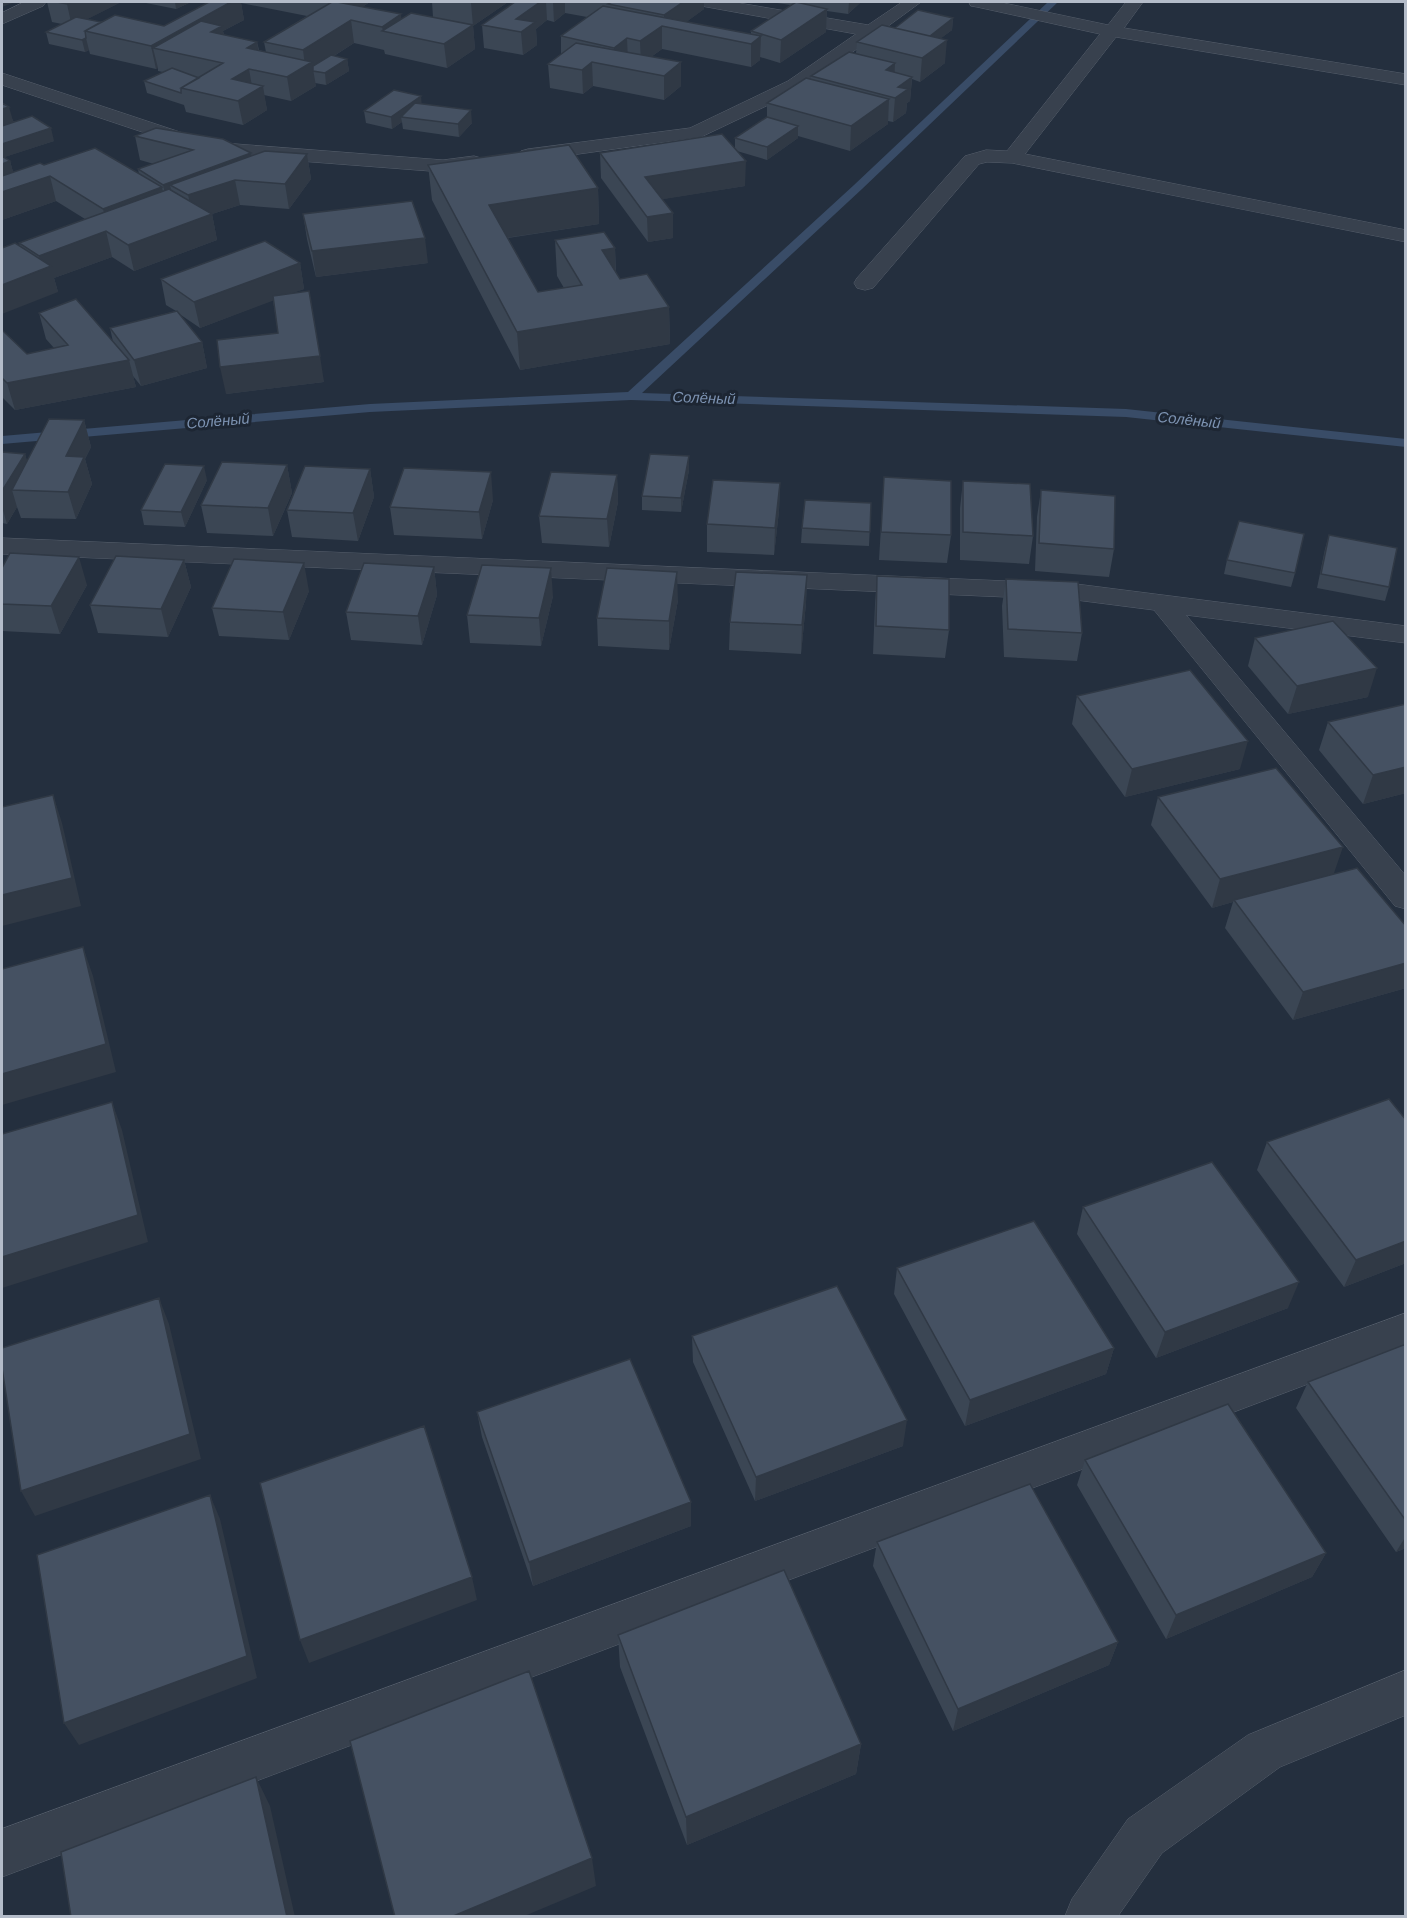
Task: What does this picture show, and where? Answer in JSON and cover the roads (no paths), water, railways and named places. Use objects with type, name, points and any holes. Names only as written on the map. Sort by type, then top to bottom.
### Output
[{"type":"street","points":[[2,19],[37,2]]},
{"type":"street","points":[[707,2],[871,31]]},
{"type":"street","points":[[512,157],[694,133],[795,85],[912,2]]},
{"type":"street","points":[[977,2],[1111,31],[1406,80]]},
{"type":"street","points":[[1012,157],[1135,2]]},
{"type":"street","points":[[2,80],[208,148],[443,166],[489,160]]},
{"type":"street","points":[[865,283],[972,160],[986,156],[1012,157],[1406,236]]},
{"type":"street","points":[[2,546],[1076,592],[1406,635]]},
{"type":"street","points":[[1162,603],[1406,898]]},
{"type":"street","points":[[2,1853],[1406,1330]]},
{"type":"street","points":[[1089,1917],[1145,1836],[1255,1757],[1264,1751],[1406,1692]]},
{"type":"waterway","points":[[631,396],[858,187],[1053,2]]},
{"type":"waterway","name":"Солёный","points":[[2,440],[370,408],[631,396]]},
{"type":"waterway","name":"Солёный","points":[[631,396],[1126,413],[1406,443]]}]
